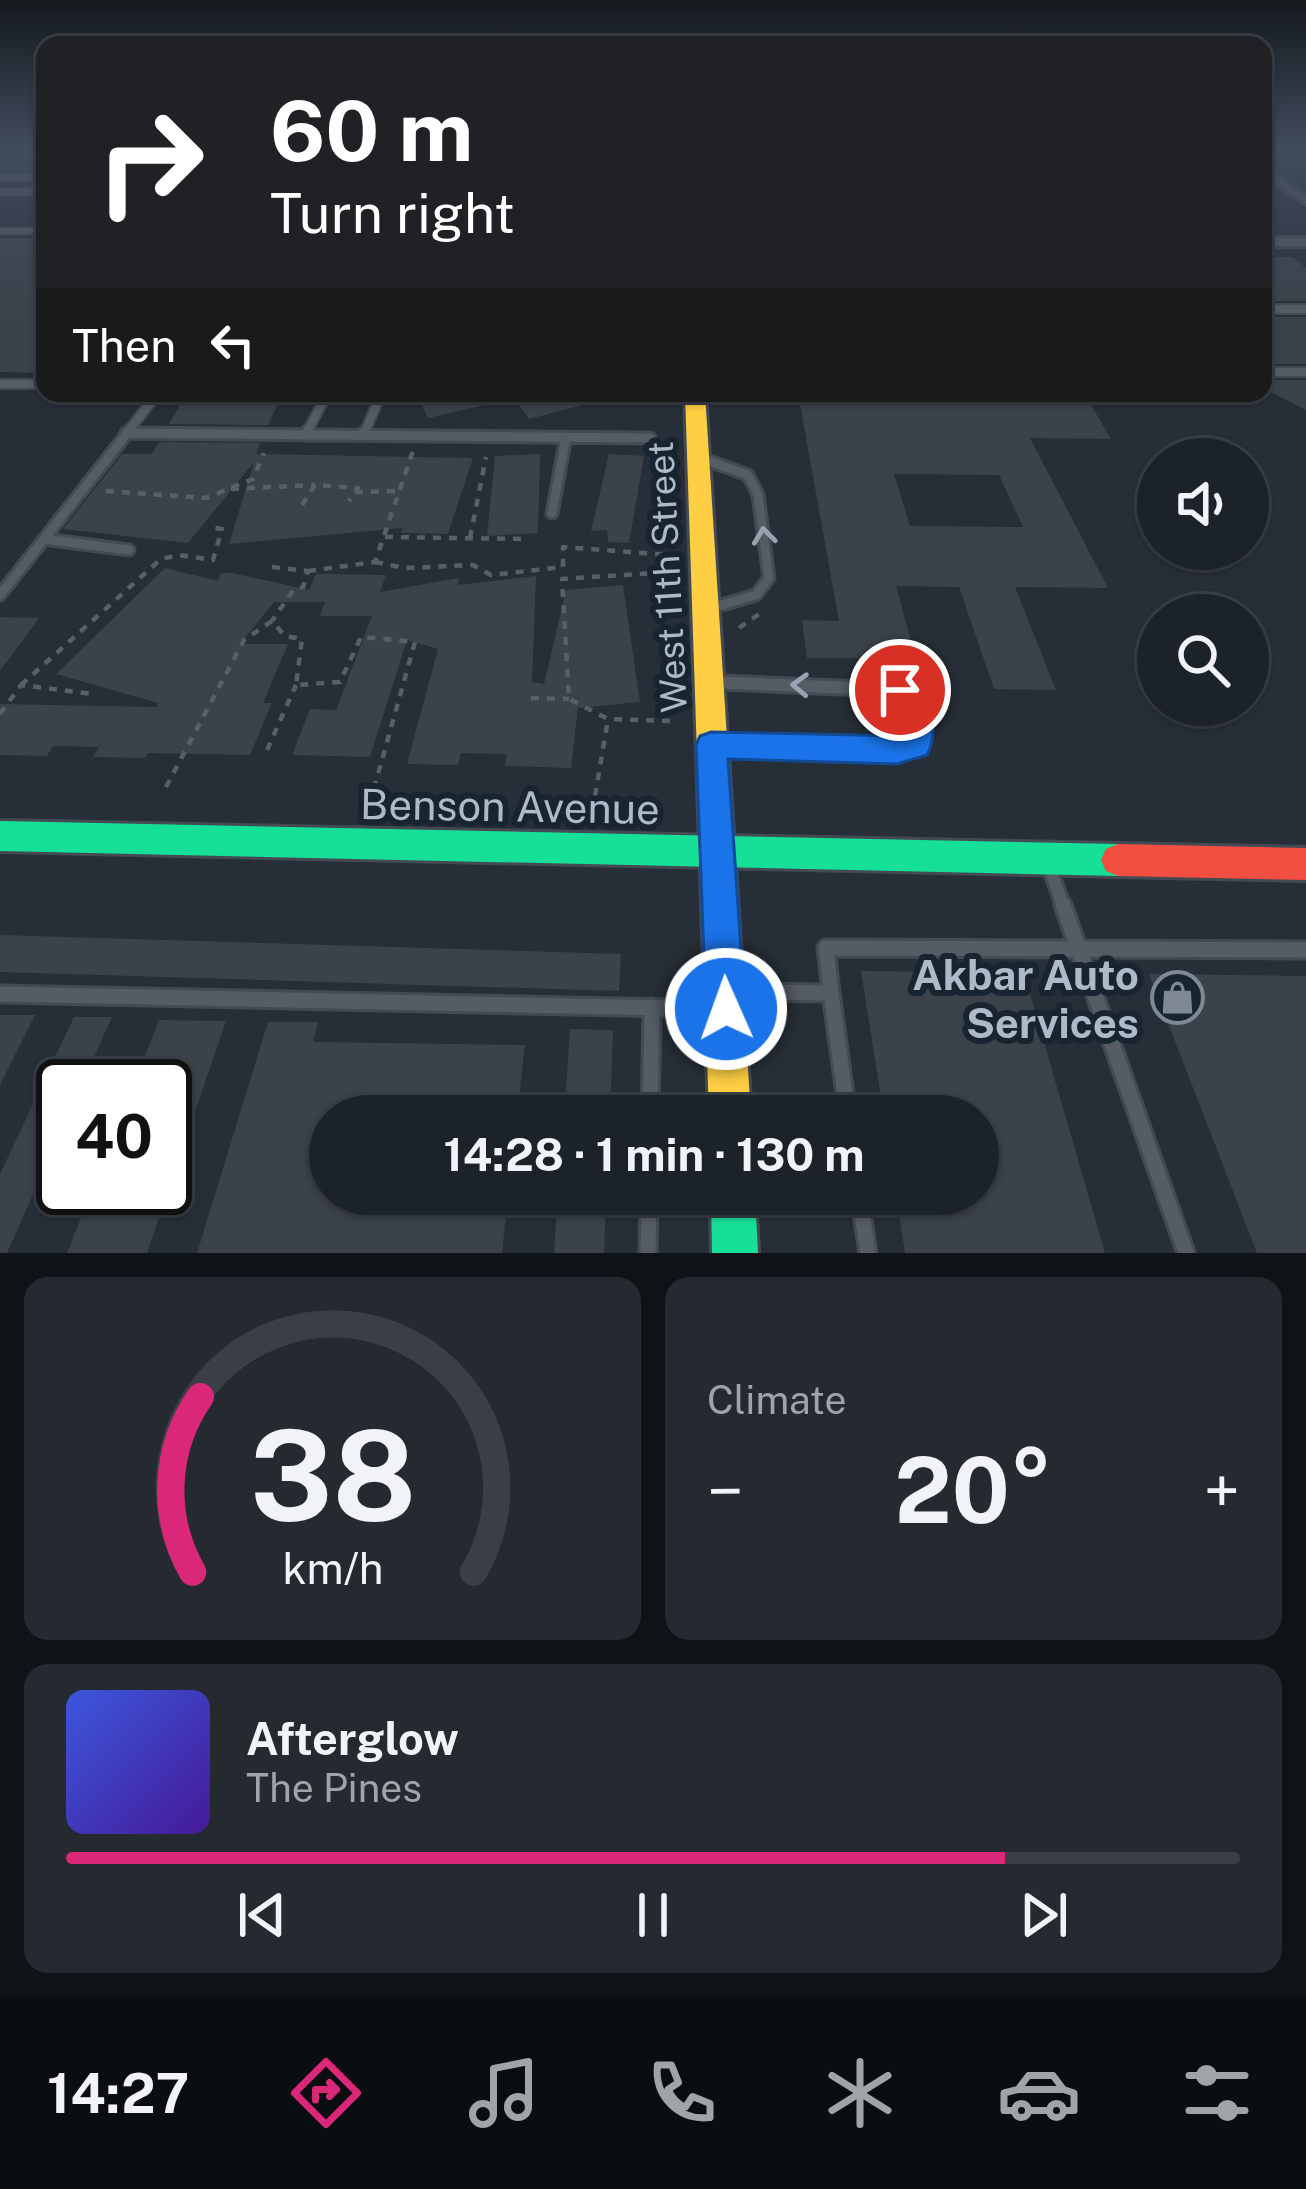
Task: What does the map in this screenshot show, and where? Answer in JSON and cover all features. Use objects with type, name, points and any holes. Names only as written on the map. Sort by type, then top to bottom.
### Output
[{"type":"main road","name":"West 11th Street","points":[[695,402],[729,1095]]},
{"type":"main road","name":"Benson Avenue","points":[[0,836],[1304,866]]},
{"type":"main road","points":[[734,1215],[735,1253]]},
{"type":"street","points":[[1272,242],[1306,242]]},
{"type":"lane","points":[[0,231],[36,231]]},
{"type":"lane","points":[[1272,309],[1306,309]]},
{"type":"lane","points":[[1272,372],[1306,372]]},
{"type":"lane","points":[[0,383],[36,384]]},
{"type":"lane","points":[[0,596],[151,402]]},
{"type":"lane","points":[[304,435],[323,402]]},
{"type":"lane","points":[[363,435],[377,402]]},
{"type":"lane","points":[[126,434],[650,438]]},
{"type":"lane","points":[[552,513],[566,437]]},
{"type":"lane","points":[[698,457],[748,475],[758,495],[769,578],[756,595],[704,610]]},
{"type":"lane","points":[[44,539],[128,550]]},
{"type":"lane","points":[[710,682],[900,690],[912,702],[921,735],[916,746],[897,751],[711,745]]},
{"type":"lane","points":[[1047,858],[1186,1253]]},
{"type":"lane","points":[[845,1095],[826,948],[1306,950]]},
{"type":"lane","points":[[0,994],[652,1007],[830,993]]},
{"type":"lane","points":[[650,1095],[652,1007]]},
{"type":"lane","points":[[648,1253],[649,1215]]},
{"type":"lane","points":[[862,1215],[868,1253]]},
{"type":"path","points":[[375,562],[417,443]]},
{"type":"path","points":[[82,489],[206,498],[253,479],[263,453]]},
{"type":"path","points":[[470,538],[486,457]]},
{"type":"path","points":[[302,505],[315,485]]},
{"type":"path","points":[[228,489],[358,488],[349,500]]},
{"type":"path","points":[[355,492],[401,491]]},
{"type":"path","points":[[0,714],[21,685],[161,560],[178,555],[213,560],[222,529],[208,527]]},
{"type":"path","points":[[385,536],[523,539]]},
{"type":"path","points":[[569,699],[562,547],[670,555]]},
{"type":"path","points":[[272,567],[308,571],[375,562],[405,568],[473,565],[491,575],[563,567]]},
{"type":"path","points":[[166,787],[244,640],[272,621],[294,589],[303,587],[308,571]]},
{"type":"path","points":[[562,579],[670,572]]},
{"type":"path","points":[[268,750],[296,686],[302,639],[285,636],[272,621]]},
{"type":"path","points":[[296,686],[340,682],[361,637],[415,642],[373,792]]},
{"type":"path","points":[[21,685],[92,694]]},
{"type":"path","points":[[532,698],[569,699],[608,719],[670,721]]},
{"type":"path","points":[[595,796],[608,719]]},
{"type":"building","points":[[0,238],[36,238],[36,373],[0,372]]},
{"type":"building","points":[[1272,257],[1293,257],[1306,268],[1306,301],[1272,301]]},
{"type":"building","points":[[1272,317],[1306,317],[1306,364],[1272,364]]},
{"type":"building","points":[[1272,380],[1306,380],[1306,410],[1272,393]]},
{"type":"building","points":[[182,402],[279,402],[268,425],[169,424]]},
{"type":"building","points":[[421,402],[498,402],[428,418]]},
{"type":"building","points":[[517,402],[594,402],[529,419]]},
{"type":"building","points":[[800,402],[1089,402],[1111,439],[1030,438],[1108,588],[1015,587],[1056,690],[994,689],[959,587],[896,586],[916,659],[807,658],[802,620],[839,621]],"holes":[[[894,474],[999,475],[1023,527],[910,526]]]},
{"type":"building","points":[[159,442],[260,443],[256,454],[473,458],[448,534],[401,533],[402,528],[229,544],[254,462],[188,543],[63,529],[122,454],[152,454]]},
{"type":"building","points":[[540,454],[538,533],[487,536],[495,456]]},
{"type":"building","points":[[609,454],[644,456],[629,543],[608,542],[607,530],[591,531]]},
{"type":"building","points":[[165,568],[218,581],[221,573],[232,573],[309,590],[316,574],[386,575],[380,592],[458,578],[459,585],[536,576],[532,682],[544,684],[566,590],[623,585],[640,702],[578,708],[571,768],[505,766],[507,754],[461,753],[458,765],[407,764],[438,649],[407,640],[370,757],[292,755],[310,709],[336,710],[372,616],[320,616],[325,602],[274,602],[240,644],[288,644],[263,703],[272,703],[250,755],[93,757],[99,747],[53,746],[47,756],[0,755],[0,704],[157,707],[158,703],[56,674]]},
{"type":"building","points":[[0,617],[39,618],[0,671]]},
{"type":"building","points":[[0,935],[621,954],[619,991],[0,972]]},
{"type":"building","points":[[861,971],[1024,973],[1105,1253],[905,1253],[899,1215],[999,1215],[999,1095],[881,1095]]},
{"type":"building","points":[[1149,974],[1306,976],[1306,1253],[1257,1253]]},
{"type":"building","points":[[0,1015],[35,1015],[0,1085]]},
{"type":"building","points":[[74,1017],[112,1017],[93,1059],[54,1059]]},
{"type":"building","points":[[159,1020],[226,1021],[192,1121],[192,1059],[144,1059]]},
{"type":"building","points":[[268,1022],[318,1022],[313,1042],[525,1045],[519,1095],[309,1095],[309,1215],[506,1215],[502,1253],[197,1253]]},
{"type":"building","points":[[570,1029],[613,1030],[611,1095],[565,1095]]},
{"type":"building","points":[[36,1098],[36,1188],[7,1253],[0,1253],[0,1174]]},
{"type":"building","points":[[82,1215],[160,1215],[147,1253],[67,1253]]},
{"type":"building","points":[[557,1215],[605,1215],[604,1253],[554,1253]]},
{"type":"traffic: fast","points":[[0,836],[1118,860]]},
{"type":"traffic: fast","points":[[734,1215],[735,1253]]},
{"type":"traffic: slow","points":[[695,402],[729,1095]]},
{"type":"traffic: jam","points":[[1118,860],[1306,864]]},
{"type":"place","name":"Akbar Auto Services","points":[[1178,998]]},
{"type":"route","points":[[726,1009],[711,745],[897,751],[916,746],[921,735],[912,702],[900,690]]}]
